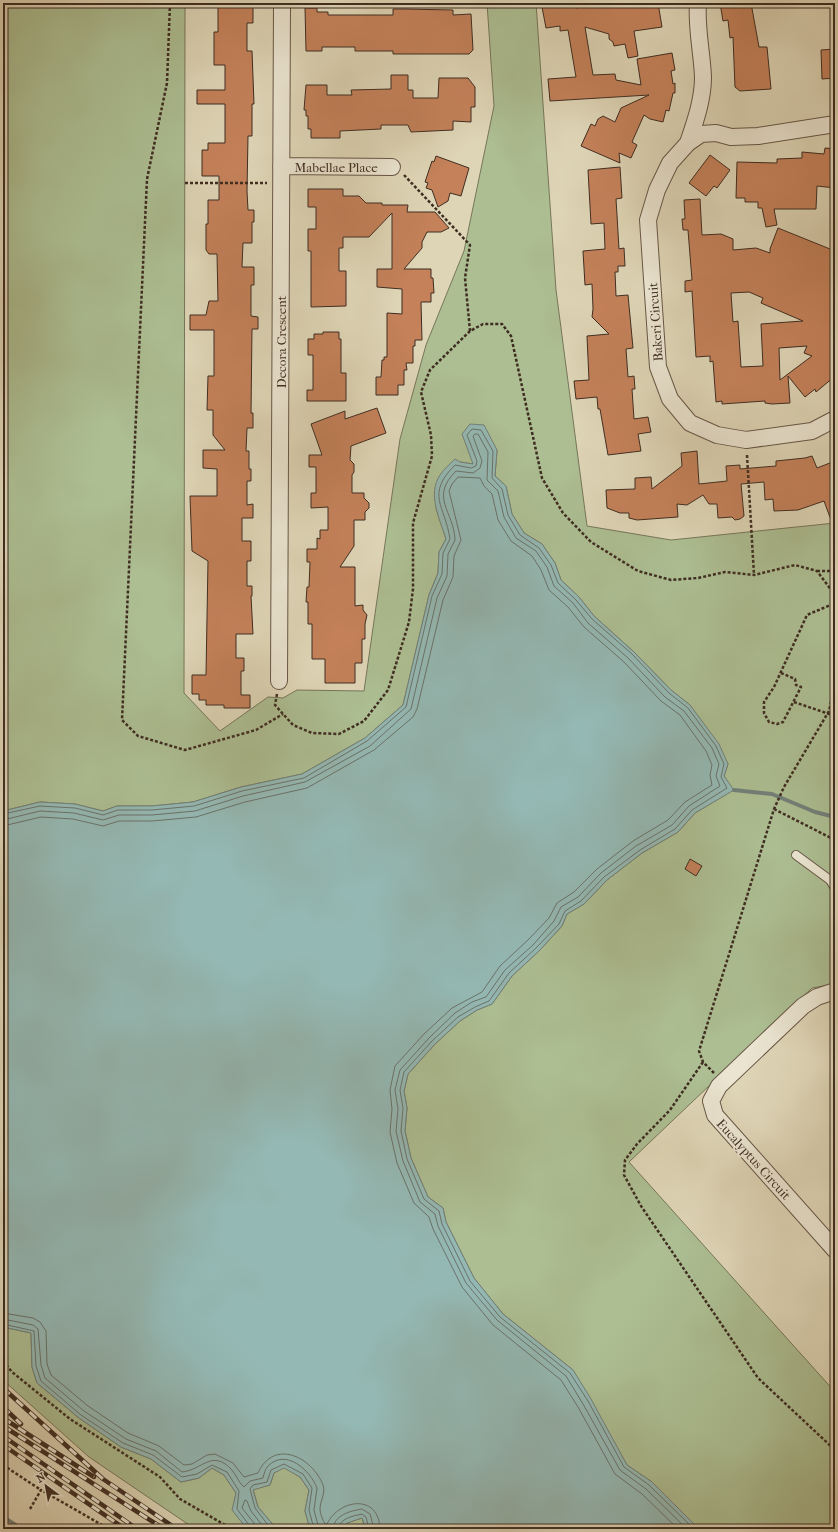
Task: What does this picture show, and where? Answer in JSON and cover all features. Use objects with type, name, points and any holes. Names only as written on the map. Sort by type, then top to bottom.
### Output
[{"type":"street","name":"Decora Crescent","points":[[279,681],[280,183],[282,3]]},
{"type":"street","name":"Bakeri Circuit","points":[[688,3],[697,21]]},
{"type":"street","name":"Bakeri Circuit","points":[[688,143],[699,112],[703,78],[697,21],[698,3]]},
{"type":"street","name":"Bakeri Circuit","points":[[835,124],[758,136],[731,137],[716,133],[701,134],[688,143],[670,162],[657,190],[648,220],[658,367],[670,399],[690,423],[716,435],[746,440],[812,431],[835,419]]},
{"type":"street","name":"Mabellae Place","points":[[281,166],[392,167]]},
{"type":"street","name":"Eucalyptus Circuit","points":[[835,991],[817,997],[803,1006],[719,1086],[711,1102],[715,1115],[835,1250]]},
{"type":"lane","points":[[796,855],[830,880],[835,888]]},
{"type":"path","points":[[170,3],[166,83],[147,178],[122,720],[138,736],[185,750],[256,730],[283,714]]},
{"type":"path","points":[[392,167],[405,176],[470,245],[465,278],[470,331]]},
{"type":"path","points":[[185,183],[280,183]]},
{"type":"path","points":[[279,681],[275,705],[293,725],[312,733],[339,734],[364,722],[388,690],[410,622],[413,589],[413,524],[432,456],[431,435],[421,392],[430,370],[470,331],[482,324],[502,324],[511,336],[542,478],[563,513],[591,542],[638,571],[671,580],[698,578],[725,572],[754,575],[795,565],[817,571],[835,571]]},
{"type":"path","points":[[746,440],[754,575]]},
{"type":"path","points":[[817,571],[835,595]]},
{"type":"path","points":[[781,673],[795,679],[796,685],[801,687],[783,722],[777,724],[769,722],[764,713],[764,702],[781,673],[807,616],[835,603]]},
{"type":"path","points":[[718,1078],[703,1062],[700,1051],[774,809],[784,787],[828,713],[835,684]]},
{"type":"path","points":[[794,702],[835,716]]},
{"type":"path","points":[[774,809],[835,840]]},
{"type":"path","points":[[703,1062],[670,1110],[637,1144],[625,1160],[624,1175],[641,1206],[758,1378],[835,1450]]},
{"type":"path","points":[[3,1361],[12,1372],[70,1419],[160,1477],[180,1499],[232,1529]]},
{"type":"path","points":[[3,1465],[41,1490],[109,1529]]},
{"type":"path","points":[[30,1509],[41,1490]]},
{"type":"green space","points":[[3,3],[185,3],[184,693],[220,731],[268,697],[283,698],[297,690],[364,691],[400,439],[426,345],[464,251],[494,106],[487,3],[536,3],[556,290],[587,526],[671,540],[835,523],[835,984],[812,988],[629,1162],[835,1392],[835,1529],[699,1529],[652,1482],[627,1465],[573,1370],[503,1314],[474,1278],[446,1222],[443,1208],[428,1197],[411,1158],[405,1131],[407,1108],[404,1091],[408,1074],[435,1044],[460,1021],[477,1010],[492,1004],[512,976],[539,951],[562,926],[567,914],[584,904],[607,880],[642,853],[678,832],[695,813],[733,790],[724,776],[728,764],[690,705],[671,690],[634,652],[594,616],[579,597],[561,580],[555,563],[542,544],[524,533],[512,514],[506,486],[495,476],[497,450],[473,464],[460,462],[436,508],[446,539],[439,552],[438,573],[429,595],[403,705],[365,738],[302,774],[241,787],[193,802],[152,806],[117,806],[103,811],[75,804],[40,802],[3,811]]},
{"type":"green space","points":[[3,1327],[31,1333],[32,1367],[37,1383],[79,1418],[121,1447],[151,1459],[181,1482],[199,1478],[212,1468],[224,1475],[236,1493],[233,1510],[247,1529],[195,1529],[89,1457],[3,1380]]},
{"type":"green space","points":[[284,1467],[300,1477],[309,1490],[305,1511],[310,1529],[275,1529],[275,1527],[258,1507],[253,1489],[270,1485],[274,1473]]},
{"type":"green space","points":[[362,1518],[365,1529],[341,1529],[347,1523]]},
{"type":"water","points":[[470,424],[484,425],[497,450],[495,476],[506,486],[512,514],[524,533],[542,544],[555,563],[561,580],[579,597],[594,616],[634,652],[671,690],[690,705],[719,744],[728,764],[724,776],[734,790],[695,813],[678,832],[642,853],[607,880],[584,904],[567,914],[562,926],[539,951],[512,976],[492,1004],[477,1010],[460,1021],[435,1044],[408,1074],[404,1091],[407,1108],[405,1131],[411,1158],[428,1197],[443,1208],[446,1222],[474,1278],[503,1314],[573,1370],[591,1399],[627,1465],[652,1482],[699,1529],[366,1529],[362,1518],[347,1523],[341,1529],[310,1529],[305,1511],[309,1490],[300,1477],[284,1468],[274,1473],[270,1485],[253,1490],[258,1507],[275,1527],[275,1529],[247,1529],[232,1510],[236,1493],[224,1475],[212,1468],[199,1478],[181,1482],[151,1459],[121,1447],[79,1418],[37,1383],[32,1367],[31,1333],[3,1327],[3,811],[40,802],[75,804],[103,811],[117,806],[152,806],[193,802],[241,787],[302,774],[365,738],[403,705],[429,595],[438,573],[439,552],[446,539],[436,507],[436,482],[440,475],[455,459],[460,462],[473,464],[462,434]]},
{"type":"building","points":[[218,3],[253,3],[253,23],[247,23],[247,51],[252,51],[254,104],[252,104],[252,136],[248,136],[247,191],[248,210],[254,210],[254,222],[252,222],[252,243],[243,243],[242,267],[254,267],[254,285],[251,285],[251,316],[258,317],[258,329],[252,329],[251,413],[253,413],[253,428],[247,428],[246,451],[249,451],[249,469],[251,469],[251,481],[247,481],[247,505],[253,504],[253,518],[242,518],[242,541],[251,541],[251,561],[247,561],[247,586],[252,586],[251,596],[253,634],[236,634],[236,658],[244,658],[244,671],[241,671],[241,695],[250,695],[250,708],[224,708],[224,705],[206,705],[206,700],[199,700],[199,694],[192,694],[192,675],[206,675],[208,561],[192,551],[190,496],[217,496],[217,469],[203,468],[203,450],[225,450],[213,435],[213,410],[207,410],[208,376],[214,376],[214,330],[190,330],[190,315],[206,315],[209,301],[218,301],[217,254],[209,254],[206,250],[206,224],[208,224],[208,200],[219,200],[219,176],[202,176],[202,150],[208,150],[208,143],[225,143],[225,104],[197,104],[197,90],[225,90],[225,65],[214,65],[214,32],[218,32]]},
{"type":"building","points":[[565,3],[575,3],[576,8],[598,3],[658,3],[662,27],[634,31],[638,56],[628,58],[625,44],[614,46],[613,42],[609,39],[609,34],[585,27],[593,75],[615,74],[616,80],[641,85],[637,59],[672,53],[675,70],[671,71],[673,84],[675,83],[675,93],[673,93],[669,111],[666,110],[663,122],[650,119],[644,115],[632,142],[637,145],[631,158],[619,153],[620,163],[581,146],[591,124],[595,126],[598,119],[603,116],[615,122],[621,108],[649,95],[550,101],[548,79],[576,77],[568,30],[560,31],[560,26],[546,28],[542,7]]},
{"type":"building","points":[[720,3],[751,3],[759,47],[767,47],[771,89],[740,91],[735,87],[733,37],[730,38],[728,20],[723,21]]},
{"type":"building","points":[[305,8],[317,8],[317,12],[328,12],[328,15],[393,15],[393,9],[453,10],[453,15],[471,14],[473,50],[469,54],[393,54],[393,51],[355,51],[355,47],[322,47],[322,51],[306,51]]},
{"type":"building","points":[[835,49],[835,78],[822,79],[821,50]]},
{"type":"building","points":[[391,75],[408,75],[408,90],[413,90],[413,98],[438,98],[439,78],[468,78],[475,87],[475,107],[471,107],[471,122],[453,121],[453,130],[411,132],[408,125],[381,125],[381,129],[340,131],[340,138],[311,138],[311,129],[308,129],[308,116],[306,116],[306,110],[304,110],[306,85],[327,85],[327,95],[352,95],[351,90],[391,89]]},
{"type":"building","points":[[825,148],[835,149],[835,188],[817,186],[816,209],[774,209],[777,225],[766,227],[762,208],[758,208],[758,202],[745,202],[745,198],[736,198],[737,162],[777,163],[777,159],[802,158],[802,152],[824,154]]},
{"type":"building","points":[[710,155],[730,170],[717,188],[714,186],[706,196],[689,183]]},
{"type":"building","points":[[436,156],[469,168],[461,196],[450,193],[448,201],[438,207],[432,190],[426,188],[428,183],[425,182],[432,161],[434,162]]},
{"type":"building","points":[[620,167],[622,198],[616,199],[619,249],[624,248],[625,266],[618,266],[618,272],[615,272],[616,296],[628,295],[633,348],[626,349],[628,377],[634,376],[635,389],[632,389],[634,419],[648,417],[651,432],[638,434],[641,451],[608,455],[600,409],[598,409],[597,397],[576,399],[574,381],[589,380],[587,336],[609,334],[592,317],[592,284],[585,285],[583,251],[605,249],[604,223],[591,224],[588,170]]},
{"type":"building","points":[[308,189],[343,189],[343,196],[359,196],[366,203],[382,203],[382,205],[408,205],[407,212],[435,212],[449,228],[441,232],[427,232],[422,242],[422,248],[404,269],[431,269],[434,293],[431,293],[431,302],[421,302],[422,340],[415,340],[415,346],[413,346],[413,363],[406,363],[407,370],[404,370],[404,385],[398,385],[398,395],[376,395],[376,377],[381,377],[382,360],[384,360],[384,357],[387,357],[387,313],[402,314],[402,289],[377,287],[377,269],[392,269],[392,213],[369,237],[343,237],[343,248],[339,248],[339,271],[346,271],[346,306],[311,307],[311,251],[308,251],[308,229],[316,229],[316,207],[308,207]]},
{"type":"building","points":[[700,199],[702,235],[721,234],[733,239],[733,250],[756,248],[770,253],[770,249],[778,228],[835,251],[835,361],[830,372],[834,377],[816,392],[815,389],[805,397],[788,376],[790,403],[772,404],[765,403],[765,401],[722,404],[722,401],[716,402],[713,361],[710,362],[710,356],[696,357],[692,291],[685,292],[685,281],[692,280],[688,230],[683,230],[682,219],[685,219],[684,200]],"holes":[[[749,292],[763,298],[761,303],[803,321],[761,324],[763,366],[741,367],[738,321],[733,322],[731,293]],[[807,346],[804,353],[812,356],[780,380],[779,348]]]},
{"type":"building","points":[[323,332],[339,332],[339,339],[341,339],[341,373],[346,373],[346,401],[307,401],[307,390],[313,390],[313,355],[308,355],[308,339],[314,339],[314,334],[323,334]]},
{"type":"building","points":[[377,408],[386,433],[351,446],[350,460],[354,464],[354,472],[352,475],[352,493],[364,493],[364,498],[369,503],[369,508],[365,512],[365,520],[354,520],[354,546],[340,567],[355,567],[355,606],[363,605],[363,610],[367,615],[365,624],[365,639],[362,639],[362,663],[355,663],[355,683],[325,683],[325,659],[312,659],[312,624],[308,624],[308,602],[306,602],[307,587],[309,587],[310,562],[307,562],[307,549],[317,549],[317,538],[320,539],[320,530],[328,530],[328,507],[311,508],[311,493],[316,493],[316,467],[309,467],[309,455],[322,455],[311,424],[345,411],[345,419]]},
{"type":"building","points":[[697,451],[699,484],[727,481],[726,466],[740,465],[740,469],[776,466],[776,461],[812,456],[817,468],[835,461],[835,528],[824,501],[798,510],[774,511],[773,499],[765,500],[764,482],[741,484],[744,516],[735,520],[732,517],[718,518],[717,504],[709,504],[703,495],[687,505],[677,504],[678,517],[637,520],[629,518],[629,513],[620,513],[607,508],[606,490],[635,489],[635,478],[651,477],[652,489],[682,466],[681,453]]},
{"type":"building","points":[[690,859],[702,866],[696,876],[685,869]]},
{"type":"waterway","points":[[734,790],[772,794],[815,812],[835,817]]},
{"type":"waterway","points":[[3,1517],[22,1529]]},
{"type":"railway","points":[[3,1388],[103,1479],[171,1525]]},
{"type":"railway","points":[[3,1407],[21,1424]]},
{"type":"railway","points":[[3,1418],[94,1477]]},
{"type":"railway","points":[[3,1426],[164,1529]]},
{"type":"railway","points":[[3,1436],[137,1529]]},
{"type":"railway","points":[[3,1445],[125,1529]]}]
